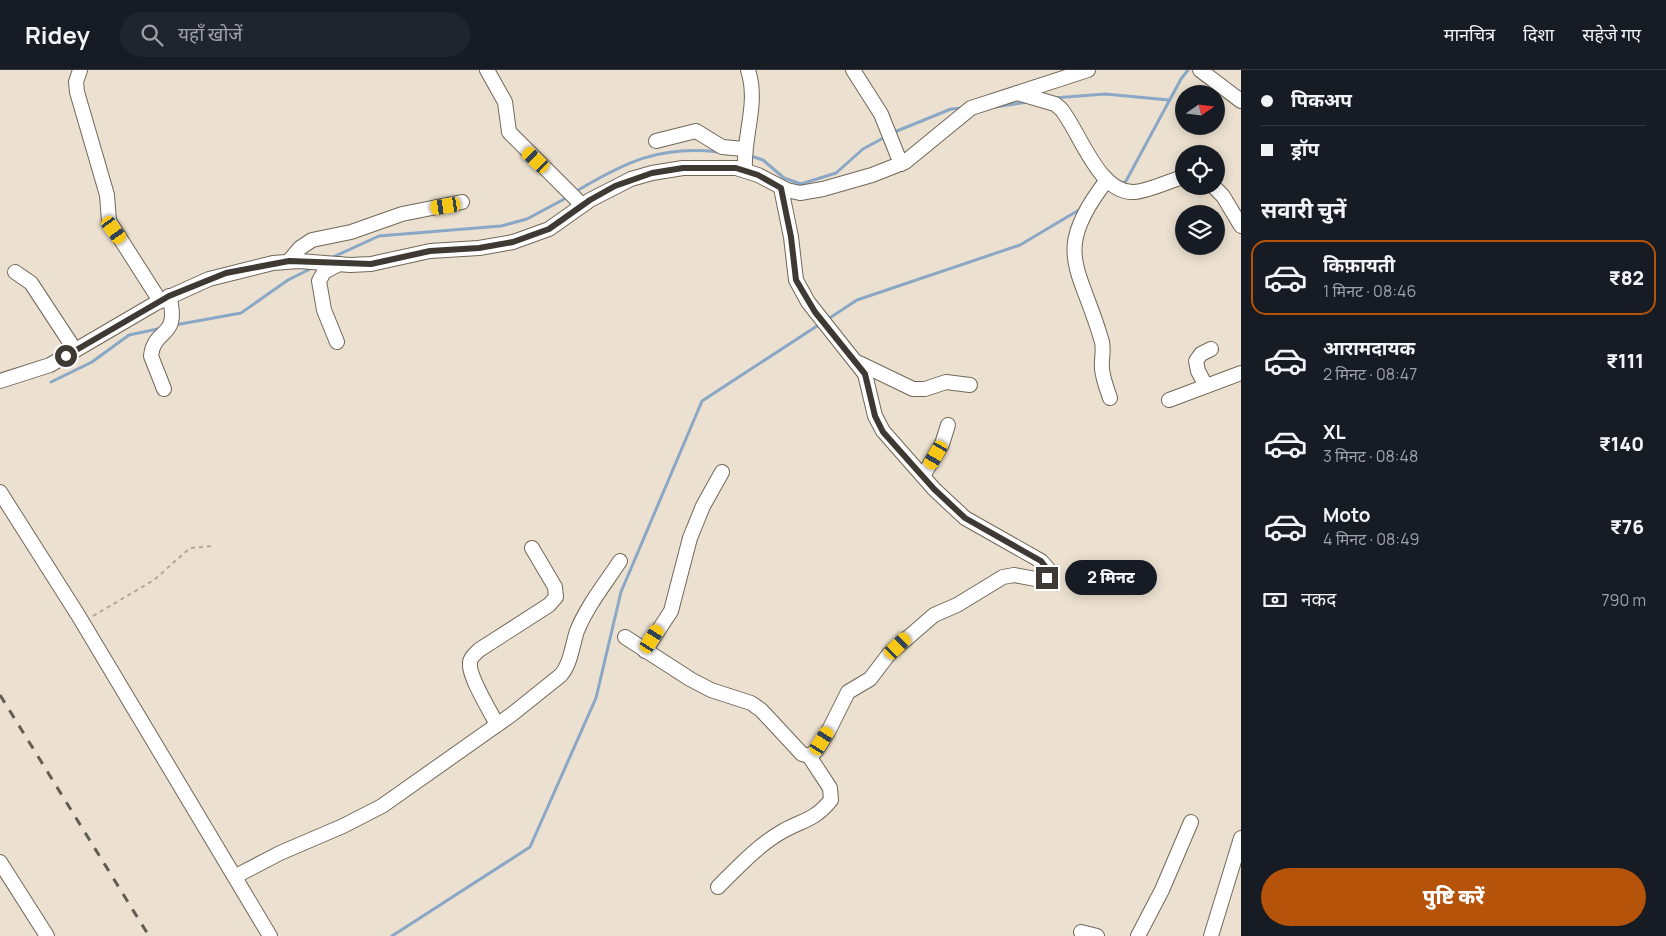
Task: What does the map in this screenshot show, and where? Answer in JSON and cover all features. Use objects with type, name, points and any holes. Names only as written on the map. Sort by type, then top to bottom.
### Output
[{"type":"street","points":[[80,70],[76,82],[77,92],[107,195],[109,221],[164,298],[173,316],[171,326],[154,344],[151,356],[164,389]]},
{"type":"street","points":[[487,70],[505,102],[509,132],[582,205]]},
{"type":"street","points":[[745,170],[744,149],[753,97],[748,70]]},
{"type":"street","points":[[853,70],[881,114],[901,164]]},
{"type":"street","points":[[0,381],[50,365],[164,298],[226,273],[289,261],[371,264],[430,251],[479,248],[513,242],[549,229],[582,205],[615,186],[652,173],[683,168],[745,170],[781,188],[800,193],[812,192],[872,175],[901,164],[971,108],[1088,70]]},
{"type":"street","points":[[1200,70],[1241,100]]},
{"type":"street","points":[[1016,93],[1049,102],[1061,109],[1092,162],[1115,188],[1132,192],[1146,191],[1175,180]]},
{"type":"street","points":[[656,141],[696,131],[722,147],[744,149]]},
{"type":"street","points":[[1107,180],[1089,203],[1078,230],[1074,251],[1076,270],[1103,345],[1102,370],[1110,398]]},
{"type":"street","points":[[781,188],[791,237],[796,280],[818,316],[858,363],[869,381],[877,424],[923,476],[965,518],[1041,561],[1048,570],[1049,576],[1041,580],[1014,576],[1003,577],[957,605],[934,615],[889,654],[870,678],[848,692],[828,732],[816,751],[809,756]]},
{"type":"street","points":[[1222,195],[1241,226]]},
{"type":"street","points":[[289,261],[300,248],[312,240],[351,232],[402,214],[462,202]]},
{"type":"street","points":[[337,342],[324,310],[319,281],[324,272],[340,264]]},
{"type":"street","points":[[15,272],[30,283],[75,350]]},
{"type":"street","points":[[1206,386],[1198,371],[1196,361],[1201,354],[1211,349]]},
{"type":"street","points":[[858,363],[913,389],[925,389],[946,382],[970,385]]},
{"type":"street","points":[[1169,400],[1241,373]]},
{"type":"street","points":[[923,476],[942,444],[948,425]]},
{"type":"street","points":[[645,651],[671,611],[690,538],[703,506],[722,472]]},
{"type":"street","points":[[0,492],[82,622],[236,876],[270,936]]},
{"type":"street","points":[[497,725],[475,681],[469,664],[472,657],[479,650],[549,605],[556,597],[555,587],[532,548]]},
{"type":"street","points":[[236,876],[280,852],[374,810],[497,725],[564,671],[585,616],[620,561]]},
{"type":"street","points":[[625,638],[711,690],[751,703],[780,728],[802,754],[809,756],[830,788],[831,800],[817,815],[782,831],[762,846],[718,888]]},
{"type":"street","points":[[1138,936],[1162,890],[1191,822]]},
{"type":"street","points":[[1211,936],[1241,838]]},
{"type":"street","points":[[0,862],[47,936]]},
{"type":"street","points":[[1081,932],[1097,936]]},
{"type":"path","points":[[82,622],[154,580],[190,548],[214,546]]},
{"type":"waterway","points":[[1121,184],[1126,181],[1181,79],[1188,70]]},
{"type":"waterway","points":[[1054,98],[1105,94],[1169,100]]},
{"type":"waterway","points":[[995,107],[1028,102]]},
{"type":"waterway","points":[[892,133],[951,109],[964,108]]},
{"type":"waterway","points":[[748,155],[763,160],[784,178],[801,184],[836,173],[863,149],[887,136]]},
{"type":"waterway","points":[[575,192],[610,172],[644,158],[679,151],[719,152]]},
{"type":"waterway","points":[[331,258],[379,236],[501,226],[527,219],[568,197]]},
{"type":"waterway","points":[[828,319],[857,300],[1020,245],[1084,207]]},
{"type":"waterway","points":[[175,325],[241,313],[288,280],[312,268]]},
{"type":"waterway","points":[[392,936],[530,847],[596,698],[621,592],[702,401],[820,324]]},
{"type":"waterway","points":[[51,382],[92,362],[129,335],[162,328]]},
{"type":"railway","points":[[0,695],[149,936]]},
{"type":"route","points":[[66,356],[169,296],[226,273],[289,261],[350,265],[371,264],[401,259],[430,251],[496,246],[538,235],[590,200],[631,179],[668,169],[711,167],[745,170],[781,188],[791,237],[792,262],[796,280],[815,312],[858,363],[869,381],[877,424],[934,489],[965,518],[1041,561],[1048,570],[1049,576],[1047,578]]}]
